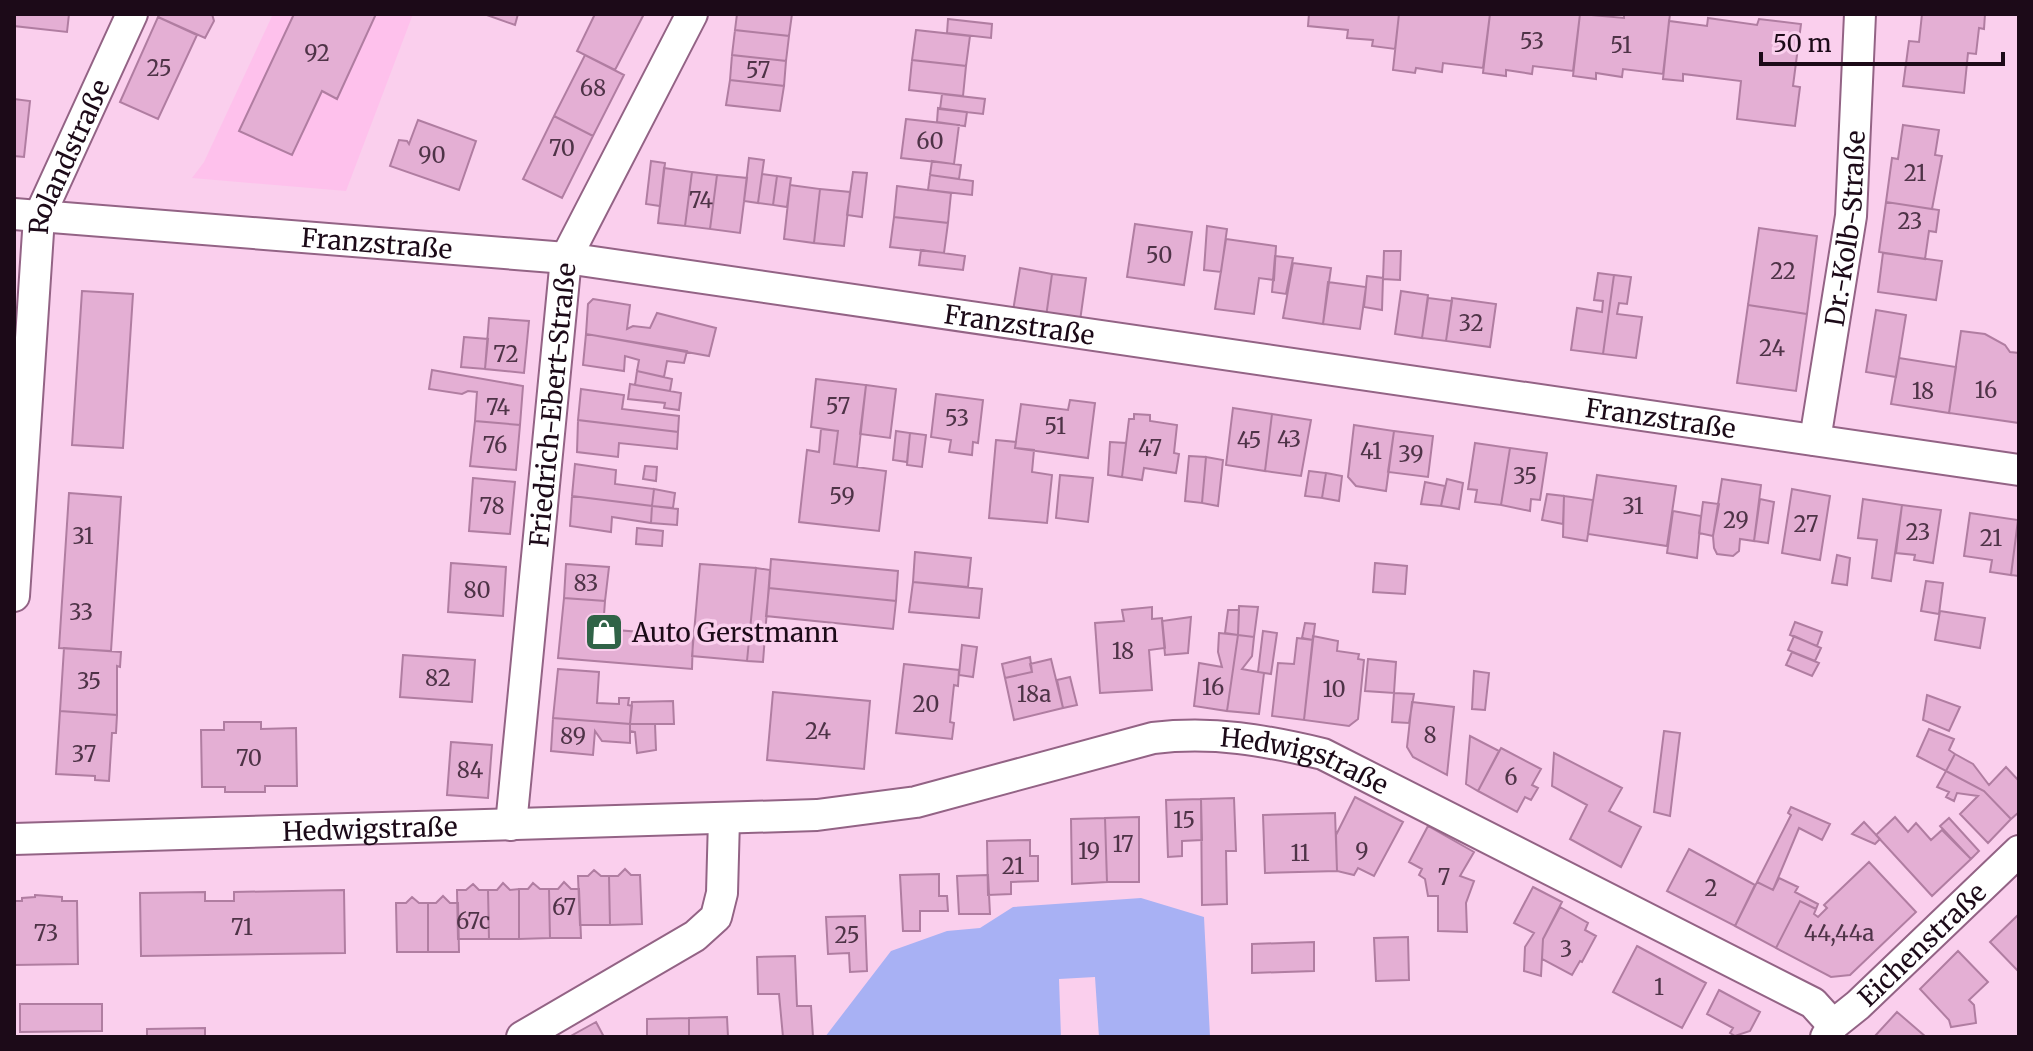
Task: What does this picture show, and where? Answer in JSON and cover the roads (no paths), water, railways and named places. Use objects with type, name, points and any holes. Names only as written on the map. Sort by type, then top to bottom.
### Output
[{"type":"street","name":"Rolandstraße","points":[[14,596],[26,216],[132,14]]},
{"type":"street","name":"Friedrich-Ebert-Straße","points":[[511,825],[566,258],[692,14]]},
{"type":"street","name":"Dr.-Kolb-Straße","points":[[1815,440],[1851,216],[1860,14]]},
{"type":"street","name":"Franzstraße","points":[[26,216],[566,258],[2019,470]]},
{"type":"street","name":"Hedwigstraße","points":[[14,839],[817,815],[916,802],[1153,738],[1186,734],[1260,739],[1323,754],[1813,1003],[1830,1031]]},
{"type":"street","points":[[522,1037],[695,936],[716,917],[722,893],[724,819]]},
{"type":"street","name":"Eichenstraße","points":[[1830,1031],[2019,851]]},
{"type":"place","name":"Auto Gerstmann","points":[[604,632]]}]
